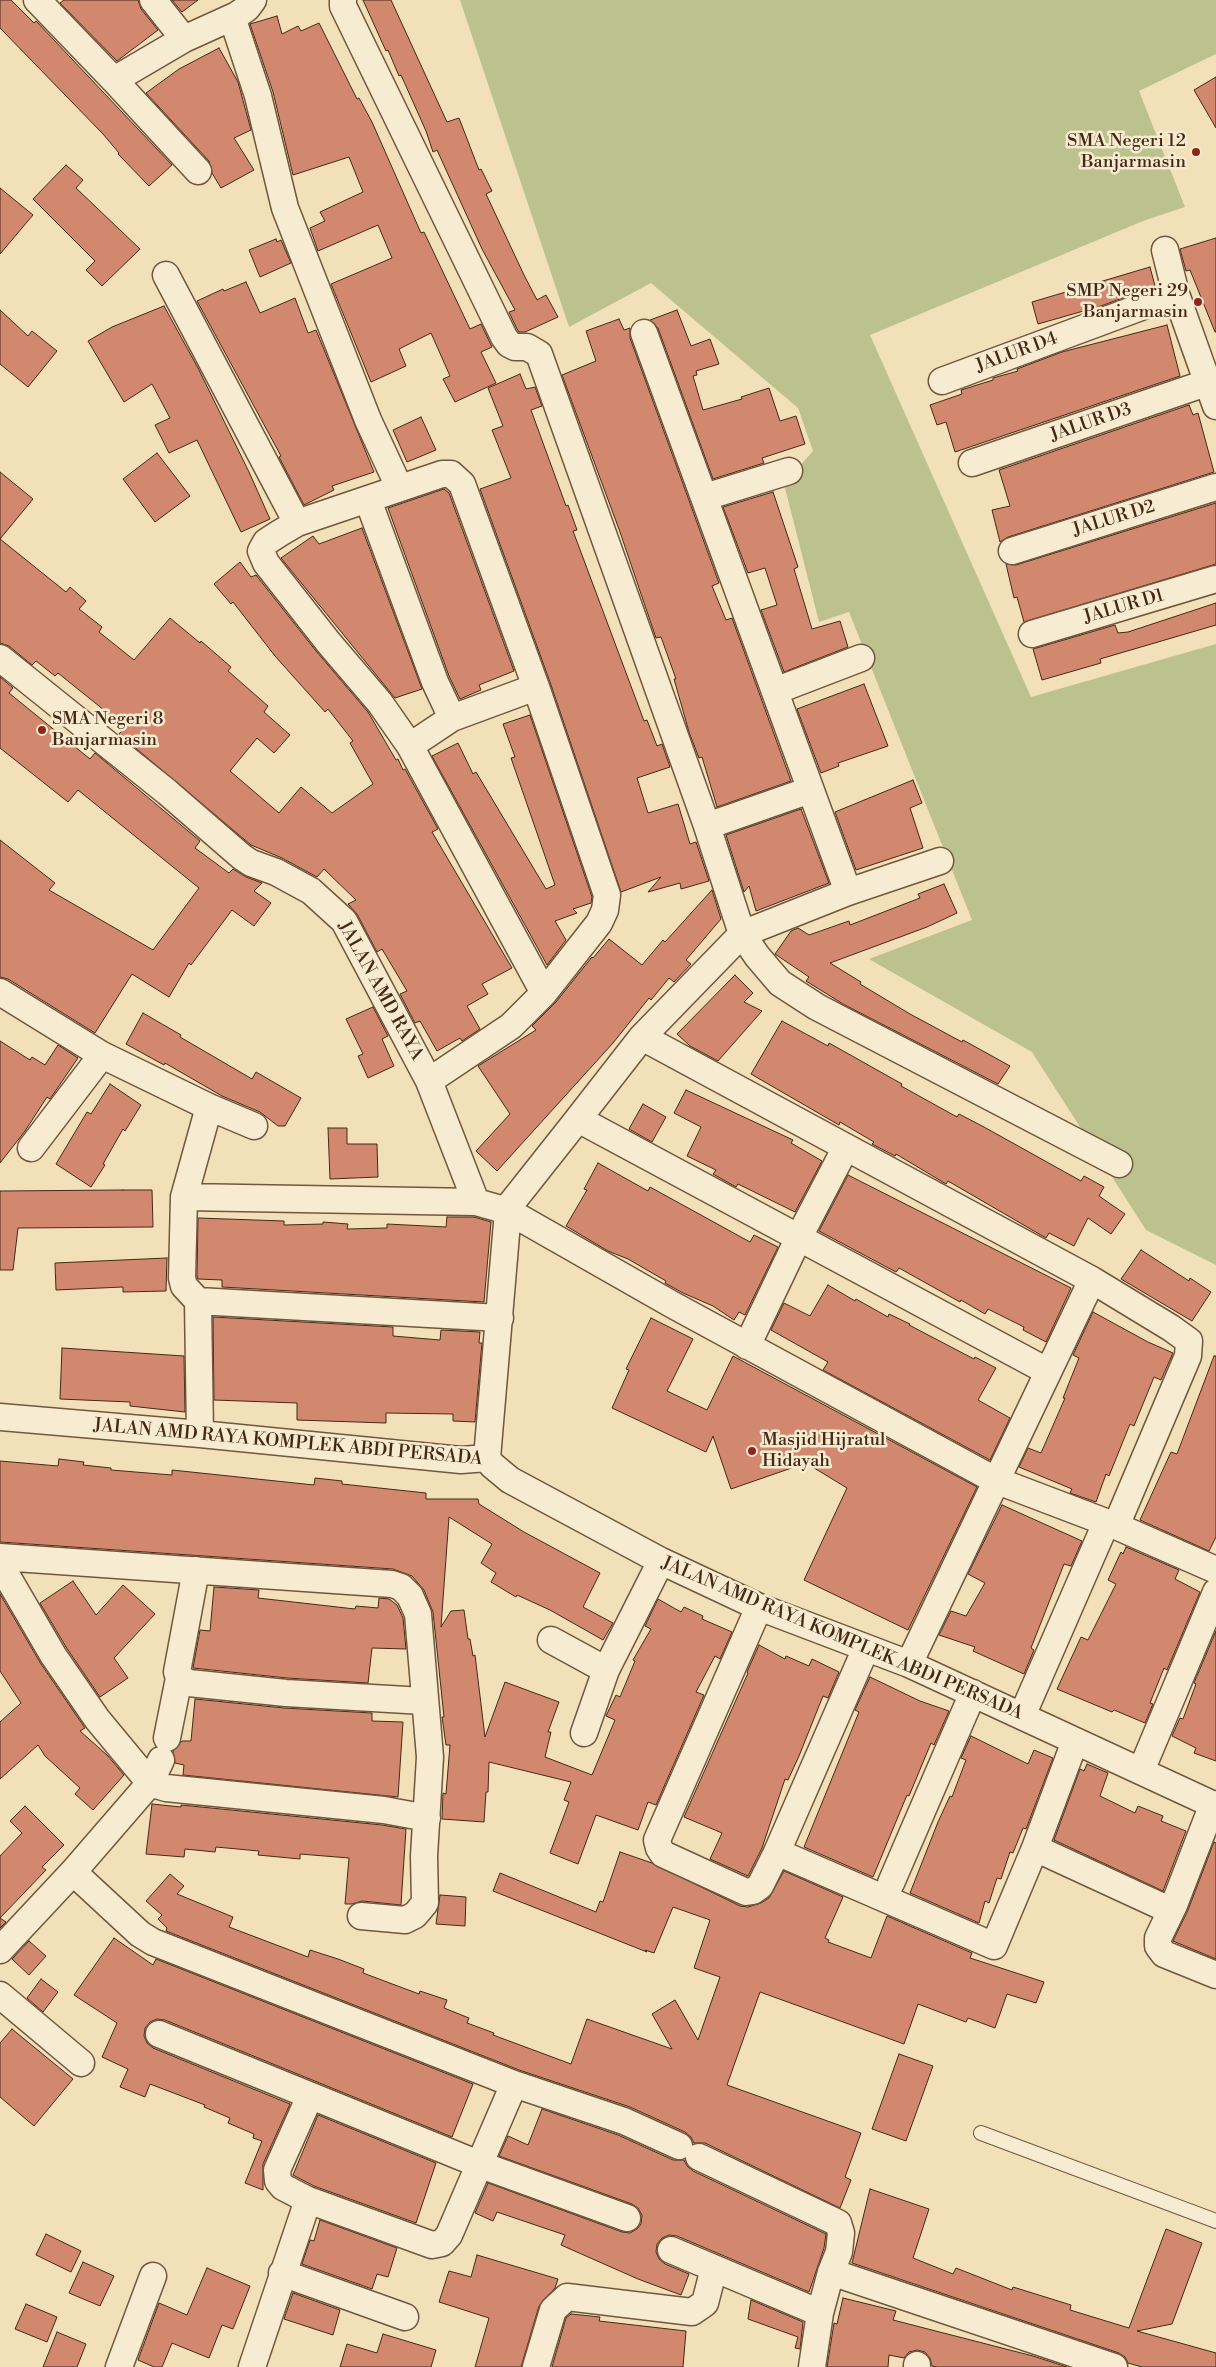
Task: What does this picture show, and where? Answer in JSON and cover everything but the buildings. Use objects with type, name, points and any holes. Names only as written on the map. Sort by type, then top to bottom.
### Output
[{"type":"street","points":[[37,0],[198,171]]},
{"type":"street","points":[[153,0],[184,39]]},
{"type":"street","points":[[343,0],[343,6],[504,337],[508,344],[515,347],[527,347],[539,354],[706,826],[742,934],[757,956],[780,983],[817,1007],[1119,1164]]},
{"type":"street","points":[[114,80],[184,39],[245,8]]},
{"type":"street","points":[[245,8],[234,23],[258,96],[285,208],[362,403],[399,487]]},
{"type":"street","points":[[1165,250],[1176,294],[1213,394]]},
{"type":"street","points":[[166,275],[297,523]]},
{"type":"street","name":"JALUR D4","points":[[942,380],[1176,294]]},
{"type":"street","points":[[644,333],[848,892]]},
{"type":"street","name":"JALUR D3","points":[[972,463],[1213,394]]},
{"type":"street","points":[[705,497],[789,471]]},
{"type":"street","points":[[429,1081],[511,1026],[544,993],[599,923],[605,910],[607,895],[536,686],[462,484],[452,474],[442,474],[297,523],[266,542],[261,551],[266,563],[328,642],[380,703],[410,746],[544,993]]},
{"type":"street","name":"JALUR D2","points":[[1012,551],[1216,487]]},
{"type":"street","points":[[368,500],[435,682],[452,718]]},
{"type":"street","name":"JALUR D1","points":[[1032,634],[1216,579]]},
{"type":"street","name":"JALAN AMD RAYA","points":[[0,658],[167,792],[242,857],[251,863],[276,872],[311,891],[344,921],[429,1081],[476,1202]]},
{"type":"street","points":[[775,691],[861,658]]},
{"type":"street","points":[[410,746],[452,718],[536,686]]},
{"type":"street","points":[[706,826],[810,790]]},
{"type":"street","points":[[487,1458],[500,1318],[507,1210],[642,1037],[742,934],[848,892],[940,861]]},
{"type":"street","points":[[2,997],[102,1055],[209,1107],[254,1126]]},
{"type":"street","points":[[642,1037],[1092,1280],[1172,1328],[1189,1341],[1188,1356],[1022,1716]]},
{"type":"street","points":[[31,1148],[102,1055]]},
{"type":"street","points":[[200,1434],[198,1301],[184,1286],[182,1278],[184,1197],[209,1107]]},
{"type":"street","points":[[578,1120],[1048,1370]]},
{"type":"street","points":[[747,1346],[799,1237],[846,1147]]},
{"type":"street","points":[[184,1197],[476,1202],[507,1210],[747,1346],[995,1480],[1111,1524],[1216,1570]]},
{"type":"street","points":[[909,1664],[995,1480],[1092,1280]]},
{"type":"street","points":[[198,1301],[500,1318]]},
{"type":"street","name":"JALAN AMD RAYA KOMPLEK ABDI PERSADA","points":[[0,1417],[200,1434],[461,1460],[487,1458],[492,1465],[510,1480],[661,1561],[759,1607],[909,1664],[1215,1805]]},
{"type":"street","points":[[0,1556],[392,1584],[401,1587],[410,1596],[418,1614],[430,1757],[428,1818],[424,1856],[425,1903],[415,1915],[405,1920],[361,1916]]},
{"type":"street","points":[[584,1733],[606,1670],[661,1561]]},
{"type":"street","points":[[0,1564],[53,1655],[97,1720],[150,1783],[166,1788],[384,1810],[428,1818]]},
{"type":"street","points":[[0,1950],[73,1872],[150,1783],[164,1749],[179,1678],[177,1672],[196,1570]]},
{"type":"street","points":[[1140,1771],[1216,1592]]},
{"type":"street","points":[[759,1607],[657,1840],[663,1854],[746,1892],[753,1891],[760,1886],[777,1852],[866,1648]]},
{"type":"street","points":[[551,1640],[606,1670]]},
{"type":"street","points":[[179,1678],[189,1683],[286,1693],[424,1701]]},
{"type":"street","points":[[891,1884],[972,1693]]},
{"type":"street","points":[[777,1852],[994,1946],[1035,1848],[1076,1741]]},
{"type":"street","points":[[1215,1805],[1174,1905],[1158,1938],[1158,1946],[1164,1954],[1216,1975]]},
{"type":"street","points":[[1035,1848],[1163,1907],[1174,1905]]},
{"type":"street","points":[[73,1872],[140,1934],[153,1942],[514,2084],[624,2121],[838,2223],[841,2233],[839,2252],[831,2272],[820,2313],[812,2367]]},
{"type":"street","points":[[0,1994],[81,2063]]},
{"type":"street","points":[[159,2034],[481,2165],[627,2218]]},
{"type":"street","points":[[310,2096],[276,2175],[278,2181],[283,2187],[308,2200],[432,2245],[442,2243],[449,2235],[481,2165],[514,2084]]},
{"type":"street","points":[[252,2367],[308,2200]]},
{"type":"street","points":[[671,2250],[820,2313]]},
{"type":"street","points":[[536,2367],[553,2310],[559,2302],[567,2297],[692,2312],[705,2303],[714,2268]]},
{"type":"street","points":[[831,2272],[1114,2367]]},
{"type":"street","points":[[282,2273],[405,2317]]},
{"type":"street","points":[[119,2367],[154,2276]]},
{"type":"lane","points":[[981,2133],[1216,2221]]},
{"type":"green space","points":[[460,0],[1216,0],[1216,54],[1139,91],[1185,207],[1143,221],[870,335],[1031,697],[1216,644],[1216,1265],[1146,1230],[1032,1052],[869,959],[972,920],[849,612],[819,622],[784,484],[813,451],[798,408],[651,283],[569,327]]},
{"type":"place","name":"SMA Negeri 12 Banjarmasin","points":[[1196,152]]},
{"type":"place","name":"SMP Negeri 29 Banjarmasin","points":[[1198,302]]},
{"type":"place","name":"SMA Negeri 8 Banjarmasin","points":[[42,730]]},
{"type":"place","name":"Masjid Hijratul Hidayah","points":[[752,1451]]}]
